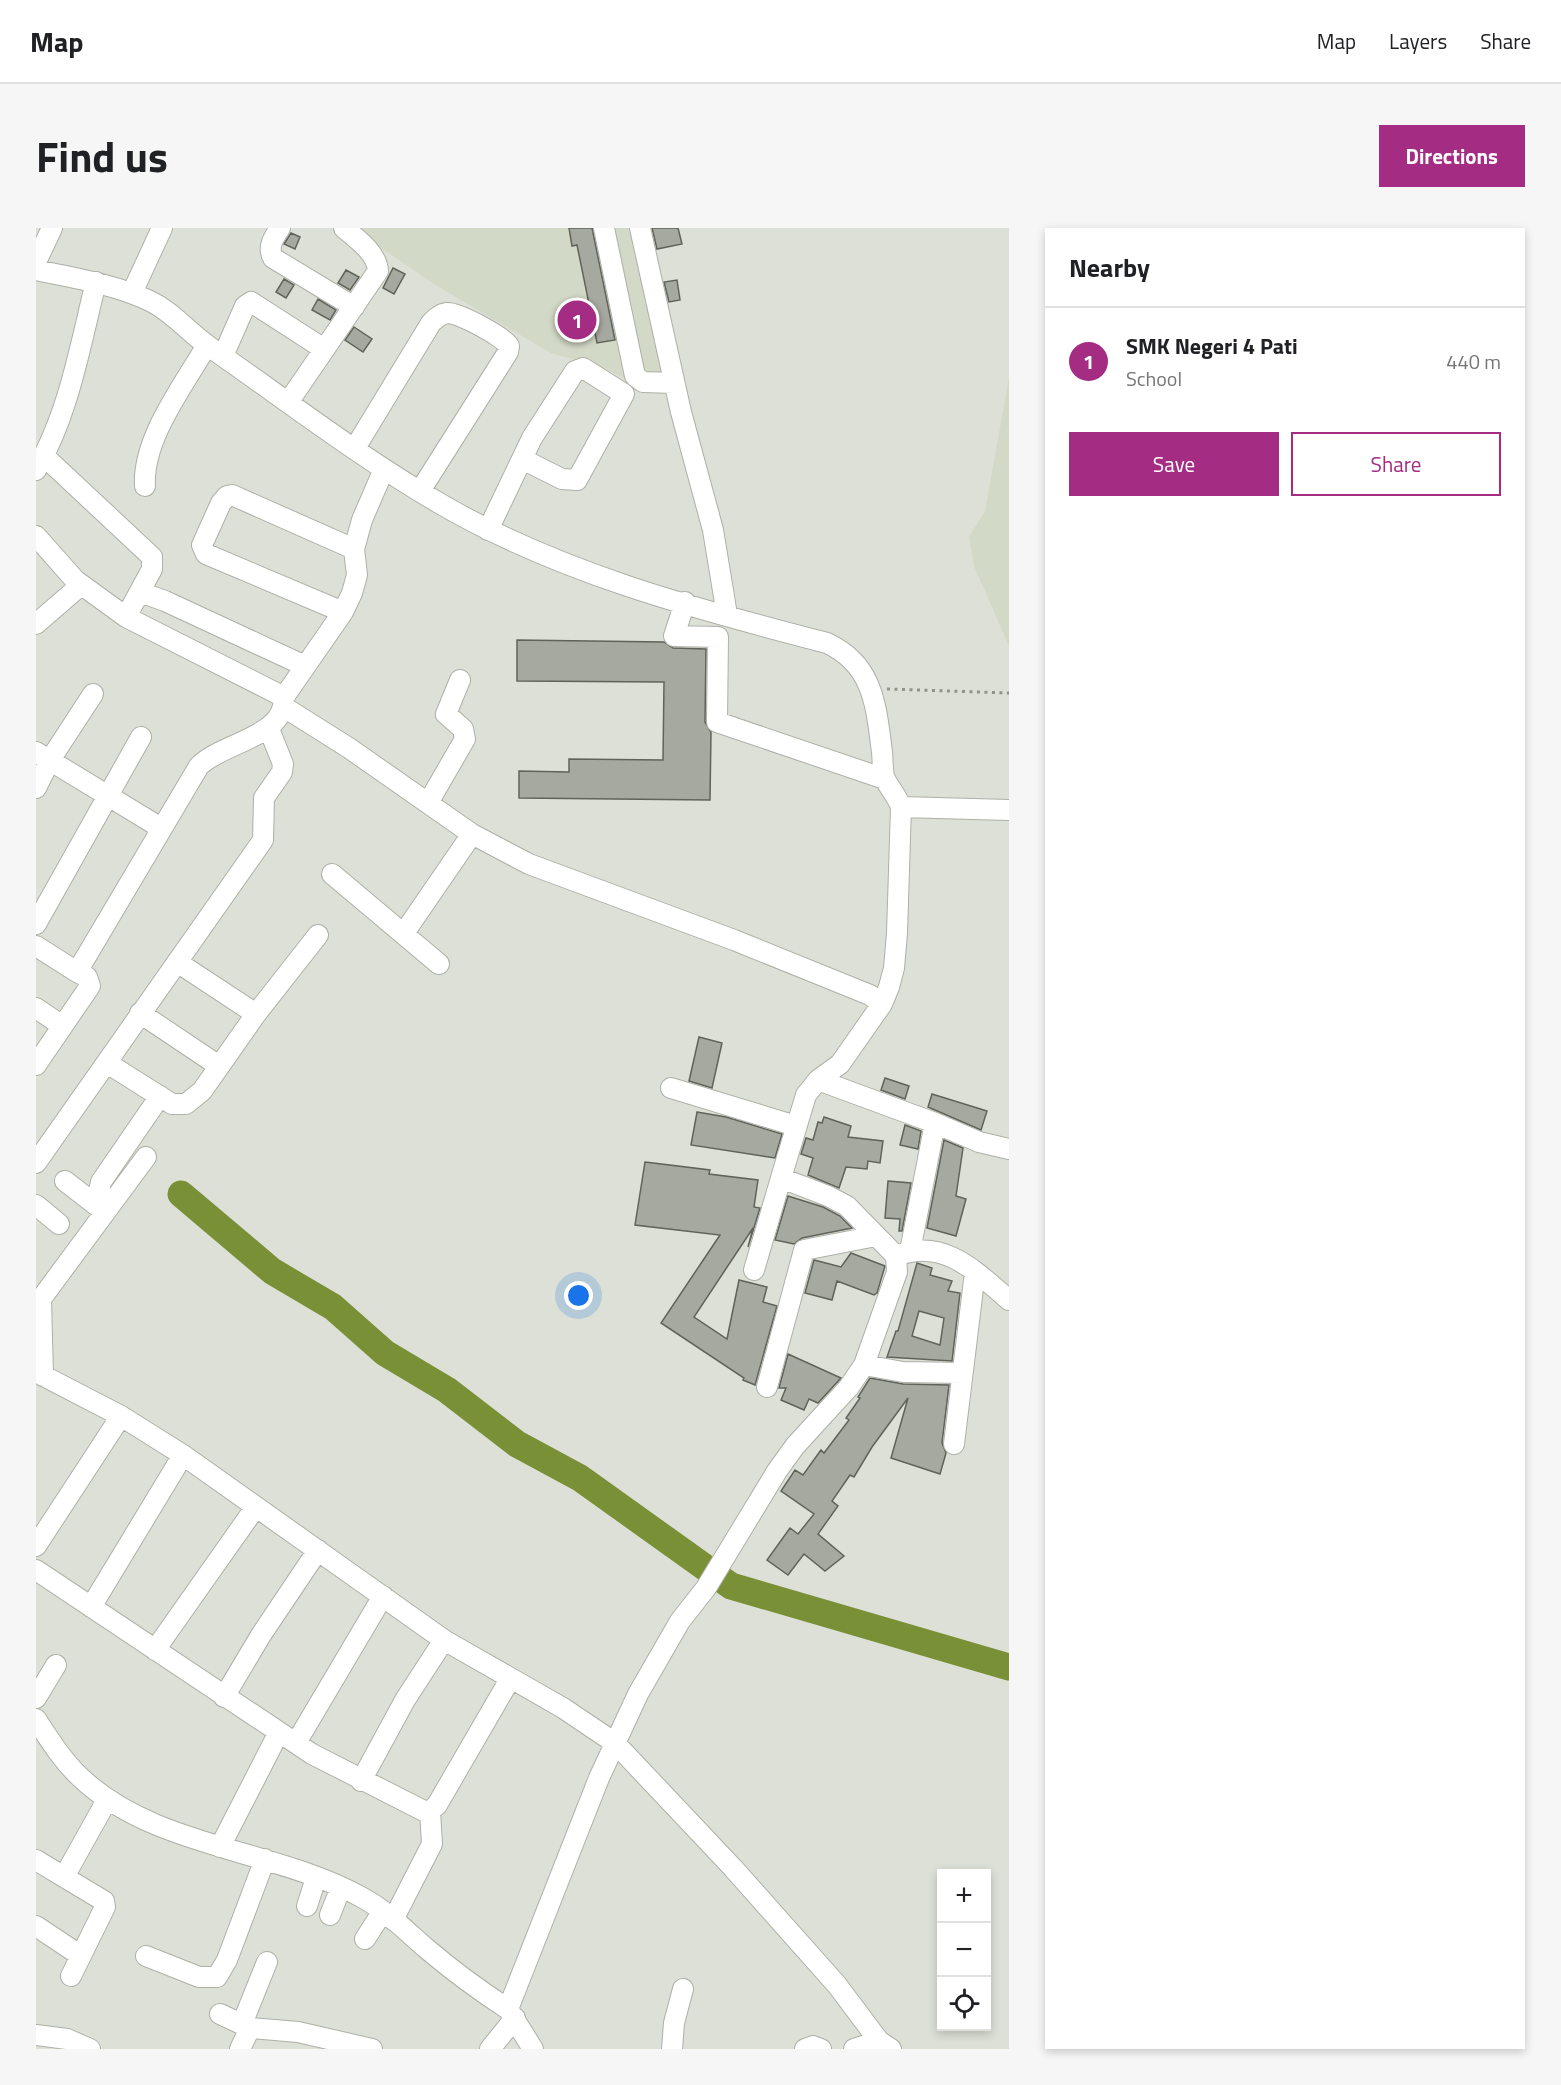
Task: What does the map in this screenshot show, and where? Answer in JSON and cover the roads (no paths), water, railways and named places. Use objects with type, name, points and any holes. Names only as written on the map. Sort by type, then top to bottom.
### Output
[{"type":"street","points":[[36,262],[52,228]]},
{"type":"street","points":[[132,293],[162,228]]},
{"type":"street","points":[[280,228],[272,243],[270,253],[273,258],[354,308]]},
{"type":"street","points":[[289,401],[378,271],[378,264],[371,254],[344,228]]},
{"type":"street","points":[[603,228],[635,376],[643,382],[674,383]]},
{"type":"street","points":[[640,228],[674,383],[713,530],[727,615]]},
{"type":"street","points":[[36,270],[96,282],[132,293],[167,311],[215,351],[384,469],[488,530],[597,574],[839,649],[864,674],[871,689],[885,779],[898,797],[901,807],[894,968],[882,1004],[840,1064],[818,1080],[806,1095],[754,1270]]},
{"type":"street","points":[[96,282],[63,408],[40,463],[147,551],[154,563],[126,618]]},
{"type":"street","points":[[145,486],[145,462],[157,434],[244,306],[251,302],[324,349]]},
{"type":"street","points":[[355,448],[431,323],[438,316],[453,313],[503,338],[509,346],[508,352],[420,491]]},
{"type":"street","points":[[488,530],[532,438],[576,369],[583,368],[624,394],[578,480],[562,479],[522,459]]},
{"type":"street","points":[[77,972],[199,766],[210,755],[268,729],[305,666],[343,612],[355,582],[354,549],[362,520],[384,469]]},
{"type":"street","points":[[343,612],[206,554],[202,544],[221,503],[227,496],[232,495],[354,549]]},
{"type":"street","points":[[38,541],[81,585],[126,618],[284,702],[472,834],[529,864],[734,940],[870,995],[882,1004]]},
{"type":"street","points":[[36,624],[81,585]]},
{"type":"street","points":[[140,592],[165,601],[305,666]]},
{"type":"street","points":[[685,602],[674,636],[718,637],[717,722],[885,779]]},
{"type":"street","points":[[428,803],[465,739],[463,729],[446,714],[460,680]]},
{"type":"street","points":[[36,788],[43,756],[93,694]]},
{"type":"street","points":[[36,1162],[263,840],[264,798],[282,772],[283,764],[268,729]]},
{"type":"street","points":[[36,924],[106,795],[141,737]]},
{"type":"street","points":[[43,756],[161,828]]},
{"type":"street","points":[[901,807],[1009,810]]},
{"type":"street","points":[[404,933],[472,834]]},
{"type":"street","points":[[332,874],[439,964]]},
{"type":"street","points":[[107,1063],[172,1104],[186,1104],[202,1091],[256,1014],[318,936]]},
{"type":"street","points":[[36,946],[87,977],[90,986],[61,1025],[36,1065]]},
{"type":"street","points":[[177,962],[256,1014]]},
{"type":"street","points":[[36,1008],[61,1025]]},
{"type":"street","points":[[140,1013],[219,1066]]},
{"type":"street","points":[[818,1080],[935,1123],[979,1142],[1009,1149]]},
{"type":"street","points":[[671,1088],[796,1126]]},
{"type":"street","points":[[107,1209],[98,1195],[101,1182],[160,1096]]},
{"type":"street","points":[[490,2049],[510,2020],[556,1882],[615,1743],[639,1694],[680,1621],[706,1588],[777,1471],[795,1446],[849,1386],[864,1365],[903,1254],[935,1123]]},
{"type":"street","points":[[146,1157],[41,1299],[40,1374],[121,1416],[183,1455],[444,1640],[563,1708],[615,1743],[733,1868],[837,1985],[885,2045]]},
{"type":"street","points":[[781,1178],[847,1206],[876,1236],[903,1254],[955,1257],[1009,1300]]},
{"type":"street","points":[[65,1181],[107,1209]]},
{"type":"street","points":[[36,1205],[59,1224]]},
{"type":"street","points":[[767,1387],[804,1250],[876,1236]]},
{"type":"street","points":[[954,1444],[975,1272]]},
{"type":"street","points":[[864,1365],[903,1372],[962,1373]]},
{"type":"street","points":[[36,1545],[121,1416]]},
{"type":"street","points":[[91,1607],[183,1455]]},
{"type":"street","points":[[154,1650],[255,1508]]},
{"type":"street","points":[[224,1697],[261,1635],[318,1550]]},
{"type":"street","points":[[36,1570],[296,1743],[361,1781],[424,1811],[430,1811],[437,1805],[510,1678]]},
{"type":"street","points":[[296,1743],[383,1596]]},
{"type":"street","points":[[361,1781],[405,1700],[444,1640]]},
{"type":"street","points":[[36,1698],[56,1665]]},
{"type":"street","points":[[36,1719],[68,1765],[105,1802],[163,1826],[265,1859],[340,1887],[388,1916],[476,1989],[510,2020],[533,2049]]},
{"type":"street","points":[[220,1846],[279,1732]]},
{"type":"street","points":[[64,1877],[105,1802]]},
{"type":"street","points":[[365,1939],[388,1916],[427,1858],[433,1838],[430,1811]]},
{"type":"street","points":[[146,1956],[199,1977],[217,1977],[227,1960],[265,1859]]},
{"type":"street","points":[[36,1860],[105,1904],[105,1910],[71,1976]]},
{"type":"street","points":[[307,1906],[316,1878]]},
{"type":"street","points":[[330,1915],[340,1887]]},
{"type":"street","points":[[36,1926],[81,1956]]},
{"type":"street","points":[[240,2049],[267,1962]]},
{"type":"street","points":[[672,2049],[674,2023],[683,1989]]},
{"type":"street","points":[[220,2014],[246,2026],[298,2032],[372,2049]]},
{"type":"street","points":[[36,2035],[79,2047]]},
{"type":"street","points":[[854,2049],[885,2045]]},
{"type":"street","points":[[805,2049],[813,2046],[821,2049]]},
{"type":"waterway","points":[[181,1194],[272,1271],[333,1307],[385,1353],[447,1390],[517,1444],[580,1478],[731,1586],[1009,1667]]},
{"type":"place","name":"SMK Negeri 4 Pati","points":[[577,320]]}]
